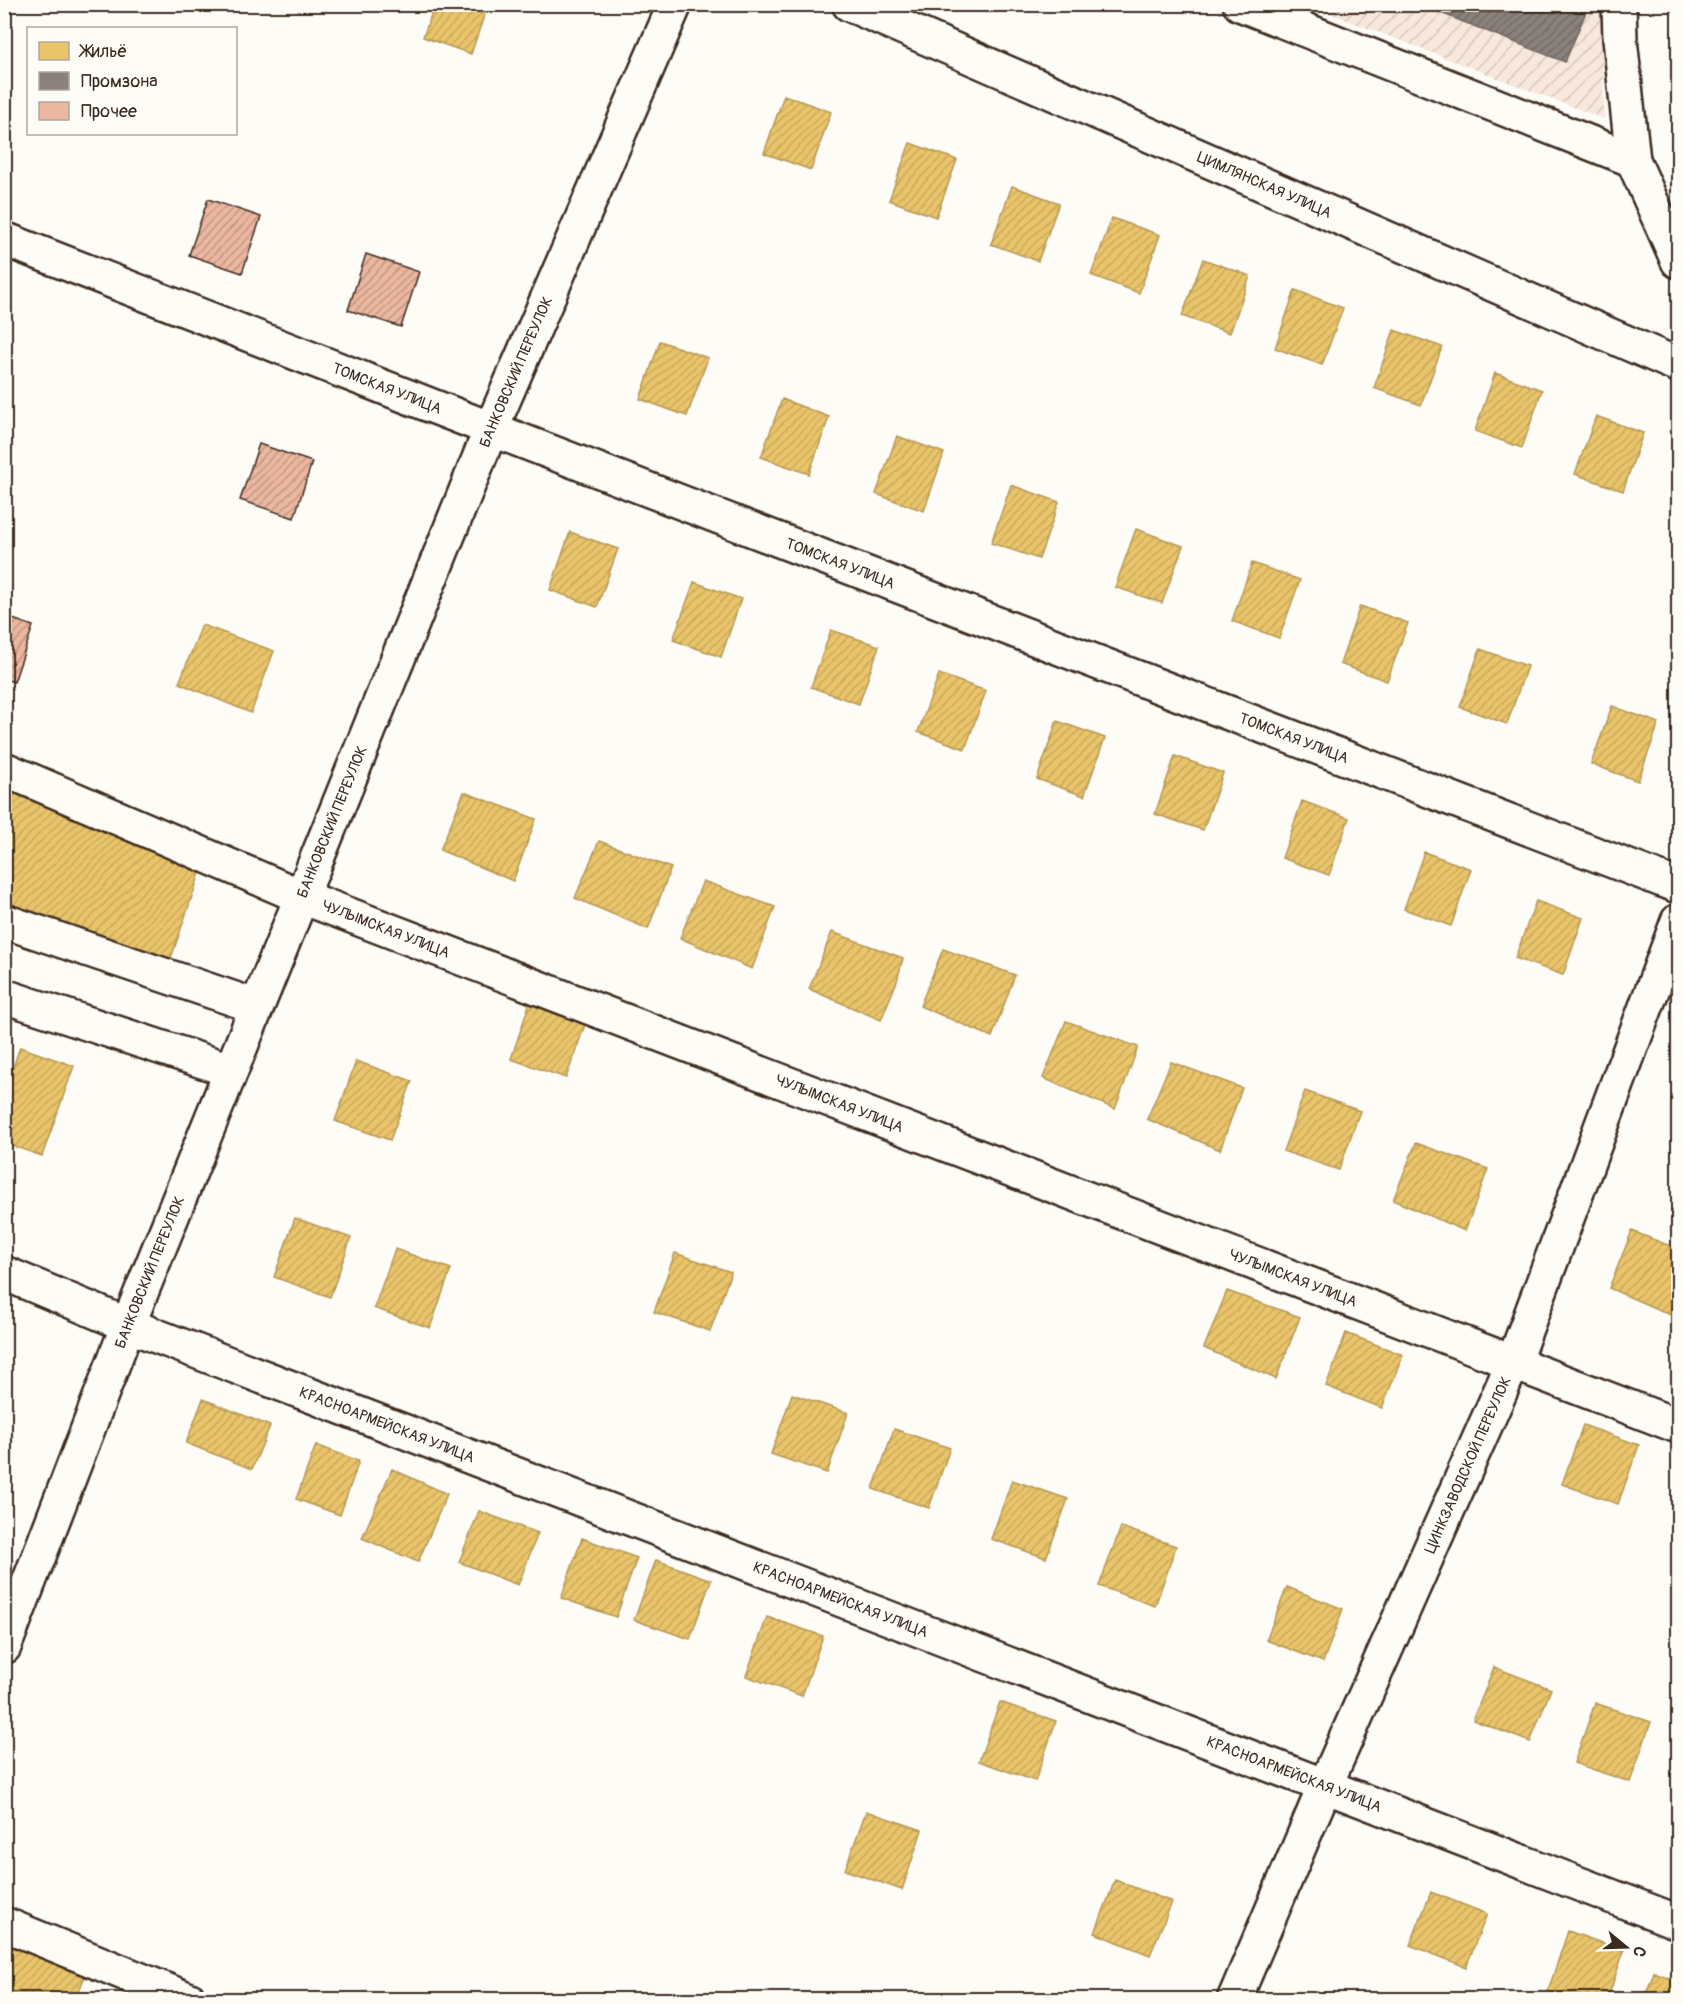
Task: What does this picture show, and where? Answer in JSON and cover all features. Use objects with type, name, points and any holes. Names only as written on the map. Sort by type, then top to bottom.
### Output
[{"type":"street","name":"БАНКОВСКИЙ ПЕРЕУЛОК","points":[[4,1647],[128,1325],[255,1006],[491,429],[675,4]]},
{"type":"street","name":"ЦИМЛЯНСКАЯ УЛИЦА","points":[[849,4],[1678,365]]},
{"type":"street","points":[[1240,4],[1633,160]]},
{"type":"street","points":[[1619,4],[1620,39],[1633,160],[1678,261]]},
{"type":"street","name":"ТОМСКАЯ УЛИЦА","points":[[4,239],[1678,886]]},
{"type":"street","name":"ЧУЛЫМСКАЯ УЛИЦА","points":[[4,769],[300,896],[1678,1426]]},
{"type":"street","points":[[4,921],[255,1006]]},
{"type":"street","name":"ЦИНКЗАВОДСКОЙ ПЕРЕУЛОК","points":[[1234,2000],[1325,1786],[1513,1363],[1678,921]]},
{"type":"street","points":[[4,996],[230,1070]]},
{"type":"street","name":"КРАСНОАРМЕЙСКАЯ УЛИЦА","points":[[4,1273],[128,1325],[1678,1922]]},
{"type":"street","points":[[4,1924],[190,2000]]},
{"type":"shaded area","points":[[1308,5],[1602,5],[1604,119]]},
{"type":"building: Жильё","points":[[435,4],[488,4],[471,54],[423,37]]},
{"type":"building: Жильё","points":[[784,95],[831,112],[811,170],[764,153]]},
{"type":"building: Жильё","points":[[910,143],[957,160],[936,217],[889,200]]},
{"type":"building: Жильё","points":[[1012,186],[1059,203],[1038,261],[991,244]]},
{"type":"building: Жильё","points":[[1112,218],[1160,235],[1139,293],[1091,275]]},
{"type":"building: Жильё","points":[[1203,259],[1250,276],[1230,333],[1182,316]]},
{"type":"building: Жильё","points":[[1295,290],[1343,308],[1322,365],[1275,348]]},
{"type":"building: Жильё","points":[[1394,330],[1442,347],[1421,405],[1374,388]]},
{"type":"building: Жильё","points":[[660,341],[708,358],[687,416],[640,399]]},
{"type":"building: Жильё","points":[[1495,373],[1542,390],[1522,448],[1475,431]]},
{"type":"building: Жильё","points":[[782,399],[829,417],[809,474],[761,457]]},
{"type":"building: Жильё","points":[[1596,416],[1643,433],[1623,491],[1575,474]]},
{"type":"building: Жильё","points":[[897,436],[944,453],[924,511],[876,494]]},
{"type":"building: Жильё","points":[[1011,485],[1059,502],[1039,559],[991,543]]},
{"type":"building: Жильё","points":[[1136,529],[1183,546],[1162,603],[1115,587]]},
{"type":"building: Жильё","points":[[570,532],[618,549],[597,607],[550,590]]},
{"type":"building: Жильё","points":[[1252,563],[1300,580],[1279,638],[1232,621]]},
{"type":"building: Жильё","points":[[694,582],[741,599],[721,657],[673,640]]},
{"type":"building: Жильё","points":[[1360,606],[1408,623],[1387,681],[1340,664]]},
{"type":"building: Жильё","points":[[202,625],[274,651],[251,713],[179,683]]},
{"type":"building: Жильё","points":[[831,630],[879,646],[859,704],[811,687]]},
{"type":"building: Жильё","points":[[1480,649],[1527,666],[1507,724],[1460,707]]},
{"type":"building: Жильё","points":[[939,674],[986,691],[965,749],[918,732]]},
{"type":"building: Жильё","points":[[1612,706],[1659,723],[1638,781],[1591,764]]},
{"type":"building: Жильё","points":[[1057,721],[1105,738],[1084,796],[1037,779]]},
{"type":"building: Жильё","points":[[1175,756],[1223,773],[1203,830],[1155,814]]},
{"type":"building: Жильё","points":[[4,790],[202,867],[170,961],[4,905]]},
{"type":"building: Жильё","points":[[464,792],[536,819],[513,881],[440,850]]},
{"type":"building: Жильё","points":[[1302,801],[1349,818],[1329,875],[1282,858]]},
{"type":"building: Жильё","points":[[599,841],[671,868],[648,929],[575,898]]},
{"type":"building: Жильё","points":[[1424,852],[1471,869],[1451,926],[1404,909]]},
{"type":"building: Жильё","points":[[703,881],[775,907],[752,969],[680,938]]},
{"type":"building: Жильё","points":[[1536,901],[1583,918],[1563,975],[1515,958]]},
{"type":"building: Жильё","points":[[832,932],[903,958],[897,981],[881,1020],[809,989]]},
{"type":"building: Жильё","points":[[943,949],[1015,975],[992,1037],[920,1006]]},
{"type":"building: Жильё","points":[[531,999],[587,1019],[566,1078],[511,1059]]},
{"type":"building: Жильё","points":[[1066,1021],[1138,1047],[1115,1109],[1043,1078]]},
{"type":"building: Жильё","points":[[20,1047],[74,1066],[42,1156],[4,1143],[4,1084],[7,1085]]},
{"type":"building: Жильё","points":[[356,1061],[412,1081],[390,1140],[335,1121]]},
{"type":"building: Жильё","points":[[1171,1062],[1242,1088],[1220,1150],[1147,1119]]},
{"type":"building: Жильё","points":[[1305,1091],[1360,1111],[1339,1170],[1283,1151]]},
{"type":"building: Жильё","points":[[1416,1143],[1488,1169],[1465,1231],[1393,1200]]},
{"type":"building: Жильё","points":[[295,1218],[351,1238],[330,1297],[274,1277]]},
{"type":"building: Жильё","points":[[1632,1231],[1678,1249],[1678,1318],[1609,1288]]},
{"type":"building: Жильё","points":[[395,1249],[451,1269],[430,1328],[374,1308]]},
{"type":"building: Жильё","points":[[675,1253],[731,1272],[710,1331],[654,1312]]},
{"type":"building: Жильё","points":[[1227,1291],[1300,1317],[1276,1379],[1204,1348]]},
{"type":"building: Жильё","points":[[1346,1333],[1403,1355],[1382,1408],[1326,1386]]},
{"type":"building: Жильё","points":[[792,1394],[848,1413],[827,1473],[771,1454]]},
{"type":"building: Жильё","points":[[203,1399],[270,1426],[252,1469],[186,1443]]},
{"type":"building: Жильё","points":[[1583,1425],[1639,1445],[1618,1504],[1562,1484]]},
{"type":"building: Жильё","points":[[894,1429],[950,1448],[929,1508],[873,1489]]},
{"type":"building: Жильё","points":[[316,1445],[359,1461],[340,1515],[296,1499]]},
{"type":"building: Жильё","points":[[392,1469],[447,1494],[418,1562],[362,1538]]},
{"type":"building: Жильё","points":[[1012,1480],[1068,1499],[1046,1558],[991,1539]]},
{"type":"building: Жильё","points":[[479,1511],[538,1533],[518,1585],[459,1562]]},
{"type":"building: Жильё","points":[[1121,1527],[1176,1546],[1155,1606],[1099,1586]]},
{"type":"building: Жильё","points":[[582,1538],[637,1558],[616,1617],[561,1598]]},
{"type":"building: Жильё","points":[[656,1560],[711,1580],[690,1639],[634,1620]]},
{"type":"building: Жильё","points":[[1287,1587],[1343,1609],[1323,1662],[1266,1640]]},
{"type":"building: Жильё","points":[[767,1617],[823,1636],[802,1696],[746,1676]]},
{"type":"building: Жильё","points":[[1494,1667],[1551,1689],[1530,1742],[1473,1720]]},
{"type":"building: Жильё","points":[[1000,1702],[1056,1721],[1035,1781],[979,1761]]},
{"type":"building: Жильё","points":[[1595,1703],[1651,1722],[1630,1782],[1574,1763]]},
{"type":"building: Жильё","points":[[866,1811],[922,1830],[902,1890],[845,1870]]},
{"type":"building: Жильё","points":[[1115,1880],[1172,1902],[1150,1955],[1095,1933]]},
{"type":"building: Жильё","points":[[1431,1892],[1487,1914],[1466,1967],[1410,1945]]},
{"type":"building: Жильё","points":[[1568,1931],[1624,1951],[1607,2000],[1572,2000],[1548,1991]]},
{"type":"building: Жильё","points":[[10,1946],[86,1974],[75,2000],[4,2000],[4,1962]]},
{"type":"building: Жильё","points":[[1654,1972],[1678,1981],[1678,2000],[1644,2000]]},
{"type":"building: Промзона","points":[[1418,4],[1567,4],[1586,12],[1565,62]]},
{"type":"building: Прочее","points":[[208,199],[261,217],[242,273],[189,255]]},
{"type":"building: Прочее","points":[[366,254],[419,272],[401,327],[348,310]]},
{"type":"building: Прочее","points":[[259,444],[312,462],[294,518],[240,500]]},
{"type":"building: Прочее","points":[[4,616],[33,626],[14,682],[4,679]]}]
